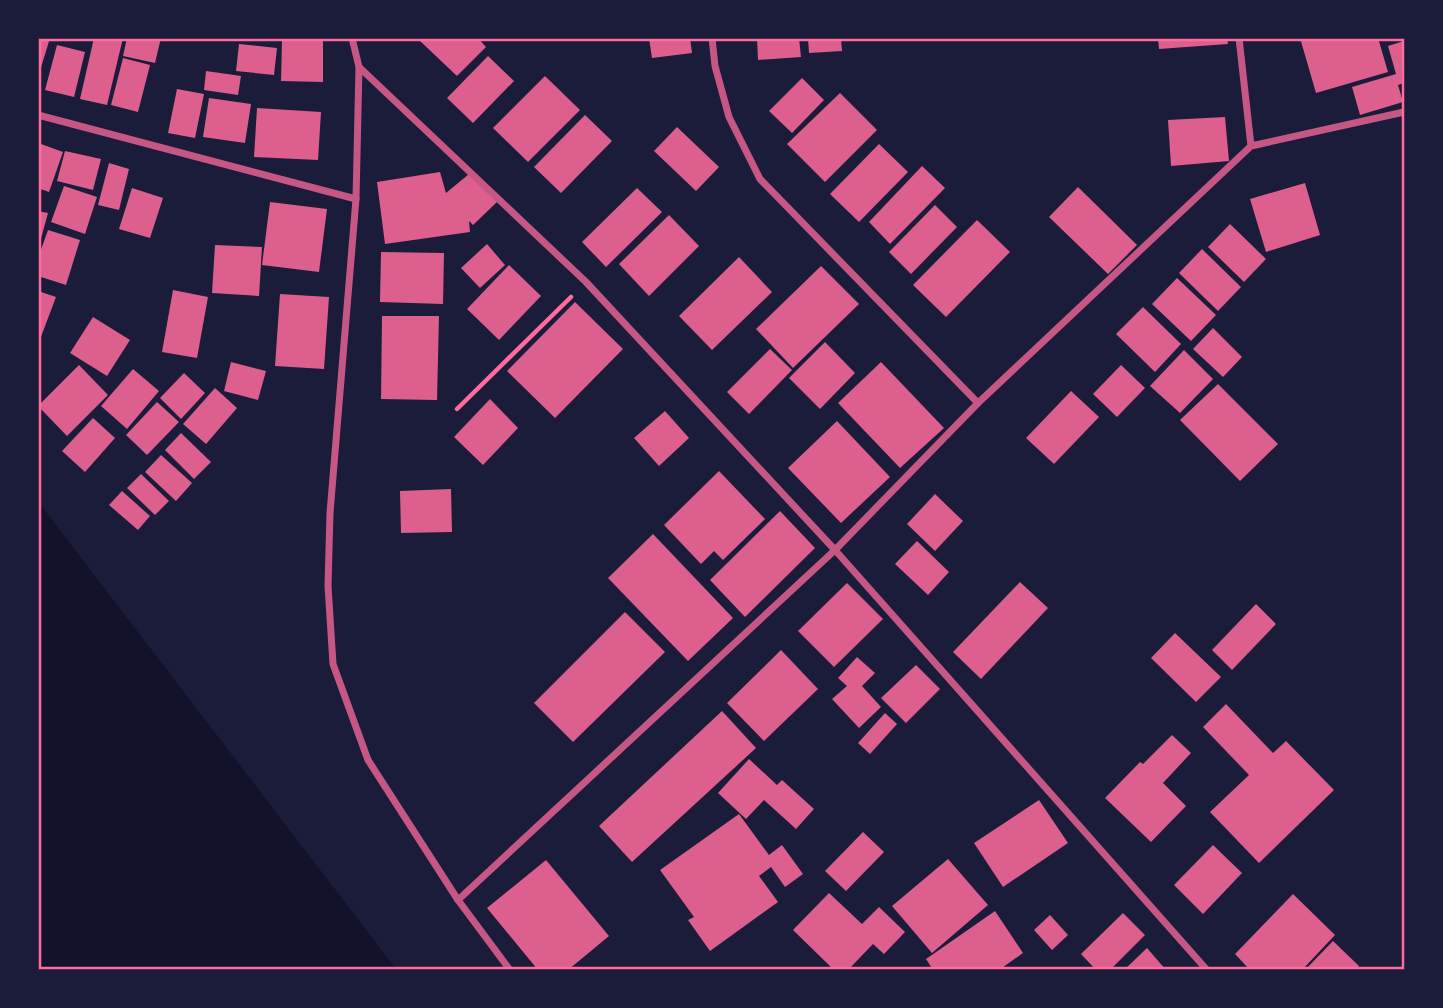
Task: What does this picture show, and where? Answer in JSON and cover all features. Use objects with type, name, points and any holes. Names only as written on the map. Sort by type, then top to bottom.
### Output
[{"type":"street","points":[[352,38],[359,67],[356,199],[330,513],[328,586],[333,664],[368,760],[458,900],[510,970]]},
{"type":"street","points":[[712,38],[715,66],[729,117],[760,179],[978,403]]},
{"type":"street","points":[[1239,38],[1251,146]]},
{"type":"street","points":[[359,67],[586,282],[835,550],[1207,970]]},
{"type":"street","points":[[458,900],[835,550],[978,403],[1251,146],[1405,112]]},
{"type":"street","points":[[38,115],[356,199]]},
{"type":"path","points":[[457,409],[586,282]]},
{"type":"shaded area","points":[[39,503],[396,969],[39,969]]},
{"type":"building","points":[[38,38],[50,38],[39,74],[38,74]]},
{"type":"building","points":[[94,38],[123,38],[107,105],[80,99]]},
{"type":"building","points":[[127,38],[161,38],[155,63],[123,56]]},
{"type":"building","points":[[422,38],[478,38],[486,47],[457,76],[420,41]]},
{"type":"building","points":[[649,38],[690,38],[692,53],[652,58]]},
{"type":"building","points":[[757,38],[799,38],[801,57],[758,60]]},
{"type":"building","points":[[808,38],[841,38],[842,51],[809,53]]},
{"type":"building","points":[[1158,38],[1227,38],[1228,44],[1159,49]]},
{"type":"building","points":[[1300,38],[1378,38],[1388,72],[1316,93]]},
{"type":"building","points":[[282,40],[323,41],[323,82],[281,81]]},
{"type":"building","points":[[1404,41],[1404,83],[1398,85],[1403,102],[1360,115],[1352,87],[1396,74],[1388,46]]},
{"type":"building","points":[[239,44],[277,48],[274,75],[236,71]]},
{"type":"building","points":[[57,45],[85,52],[74,97],[45,90]]},
{"type":"building","points":[[488,56],[514,81],[473,123],[447,98]]},
{"type":"building","points":[[123,58],[150,65],[138,112],[111,105]]},
{"type":"building","points":[[206,71],[241,76],[238,95],[204,90]]},
{"type":"building","points":[[545,76],[580,110],[528,162],[493,128]]},
{"type":"building","points":[[802,78],[824,100],[792,133],[769,111]]},
{"type":"building","points":[[177,89],[204,94],[195,138],[168,133]]},
{"type":"building","points":[[840,93],[877,130],[825,182],[787,144]]},
{"type":"building","points":[[209,98],[251,104],[245,143],[203,137]]},
{"type":"building","points":[[257,108],[321,112],[318,160],[254,157]]},
{"type":"building","points":[[585,115],[612,141],[561,193],[534,167]]},
{"type":"building","points":[[1225,117],[1229,161],[1171,166],[1168,120]]},
{"type":"building","points":[[677,127],[719,167],[696,191],[654,151]]},
{"type":"building","points":[[41,144],[63,152],[49,192],[38,188],[38,151]]},
{"type":"building","points":[[879,144],[908,172],[859,222],[830,194]]},
{"type":"building","points":[[65,151],[101,159],[93,190],[57,181]]},
{"type":"building","points":[[109,163],[129,169],[119,210],[98,205]]},
{"type":"building","points":[[922,166],[945,188],[890,244],[869,222]]},
{"type":"building","points":[[440,172],[446,193],[469,174],[497,202],[473,225],[469,221],[470,232],[385,244],[377,182]]},
{"type":"building","points":[[1305,183],[1320,235],[1266,252],[1250,199]]},
{"type":"building","points":[[64,186],[97,197],[85,234],[51,222]]},
{"type":"building","points":[[1078,187],[1137,245],[1108,274],[1049,217]]},
{"type":"building","points":[[132,188],[163,198],[150,238],[119,229]]},
{"type":"building","points":[[637,188],[662,212],[606,267],[582,242]]},
{"type":"building","points":[[270,202],[327,209],[319,272],[262,265]]},
{"type":"building","points":[[935,205],[957,227],[911,274],[889,252]]},
{"type":"building","points":[[38,211],[48,213],[39,246],[38,246]]},
{"type":"building","points":[[669,215],[699,246],[649,296],[619,264]]},
{"type":"building","points":[[977,220],[1010,252],[946,317],[913,285]]},
{"type":"building","points":[[1230,224],[1266,259],[1244,282],[1208,247]]},
{"type":"building","points":[[48,230],[80,240],[66,285],[38,276],[38,258]]},
{"type":"building","points":[[487,244],[505,265],[480,288],[461,268]]},
{"type":"building","points":[[215,245],[262,247],[259,296],[212,293]]},
{"type":"building","points":[[1202,249],[1241,287],[1218,311],[1179,273]]},
{"type":"building","points":[[381,252],[444,253],[443,304],[380,302]]},
{"type":"building","points":[[739,257],[772,292],[712,350],[679,316]]},
{"type":"building","points":[[509,265],[541,296],[499,340],[467,309]]},
{"type":"building","points":[[821,266],[859,304],[793,368],[756,329]]},
{"type":"building","points":[[1177,278],[1216,315],[1191,341],[1152,304]]},
{"type":"building","points":[[173,290],[208,297],[197,358],[162,352]]},
{"type":"building","points":[[38,291],[56,297],[39,342],[38,342]]},
{"type":"building","points":[[280,294],[329,297],[324,369],[275,366]]},
{"type":"building","points":[[575,302],[623,349],[555,418],[507,371]]},
{"type":"building","points":[[1143,307],[1181,344],[1155,372],[1116,334]]},
{"type":"building","points":[[382,316],[439,316],[437,400],[381,399]]},
{"type":"building","points":[[93,317],[130,340],[107,376],[70,353]]},
{"type":"building","points":[[1213,328],[1242,357],[1223,377],[1193,349]]},
{"type":"building","points":[[825,342],[855,373],[820,409],[789,378]]},
{"type":"building","points":[[770,349],[792,370],[749,414],[727,392]]},
{"type":"building","points":[[1184,350],[1213,379],[1180,413],[1150,386]]},
{"type":"building","points":[[231,362],[266,371],[258,400],[224,391]]},
{"type":"building","points":[[881,362],[944,428],[900,468],[838,403]]},
{"type":"building","points":[[79,365],[108,395],[67,436],[38,406]]},
{"type":"building","points":[[1121,365],[1145,388],[1117,417],[1093,394]]},
{"type":"building","points":[[133,369],[159,391],[127,429],[101,406]]},
{"type":"building","points":[[184,373],[205,393],[181,419],[160,398]]},
{"type":"building","points":[[1218,384],[1278,444],[1240,481],[1180,420]]},
{"type":"building","points":[[215,388],[237,408],[206,444],[183,424]]},
{"type":"building","points":[[1071,391],[1099,417],[1054,464],[1026,438]]},
{"type":"building","points":[[490,399],[518,428],[483,465],[454,437]]},
{"type":"building","points":[[157,402],[179,422],[147,455],[126,435]]},
{"type":"building","points":[[665,411],[689,438],[659,466],[634,438]]},
{"type":"building","points":[[93,418],[115,438],[85,472],[62,451]]},
{"type":"building","points":[[837,421],[890,477],[841,523],[788,468]]},
{"type":"building","points":[[181,433],[211,462],[194,479],[165,450]]},
{"type":"building","points":[[161,455],[192,483],[176,501],[145,472]]},
{"type":"building","points":[[719,471],[765,519],[723,560],[714,551],[701,564],[664,525]]},
{"type":"building","points":[[141,474],[169,501],[155,515],[127,488]]},
{"type":"building","points":[[451,489],[452,532],[401,533],[400,491]]},
{"type":"building","points":[[122,491],[150,516],[138,530],[109,505]]},
{"type":"building","points":[[935,494],[963,521],[935,551],[907,524]]},
{"type":"building","points":[[780,511],[815,548],[745,617],[710,580]]},
{"type":"building","points":[[653,534],[733,618],[688,661],[608,578]]},
{"type":"building","points":[[917,541],[949,572],[928,595],[895,564]]},
{"type":"building","points":[[1020,582],[1048,608],[981,679],[953,652]]},
{"type":"building","points":[[847,583],[883,619],[834,667],[798,631]]},
{"type":"building","points":[[1256,604],[1276,624],[1232,670],[1212,650]]},
{"type":"building","points":[[625,612],[665,652],[573,742],[534,703]]},
{"type":"building","points":[[1175,633],[1221,677],[1196,702],[1151,658]]},
{"type":"building","points":[[781,650],[818,689],[764,741],[727,703]]},
{"type":"building","points":[[857,657],[875,673],[862,686],[881,707],[859,728],[832,699],[847,686],[838,678]]},
{"type":"building","points":[[916,665],[940,689],[906,723],[881,698]]},
{"type":"building","points":[[1226,704],[1273,753],[1286,741],[1334,790],[1259,863],[1210,812],[1249,775],[1203,727]]},
{"type":"building","points":[[722,711],[756,748],[632,862],[599,826]]},
{"type":"building","points":[[885,713],[897,724],[870,754],[858,743]]},
{"type":"building","points":[[1172,735],[1191,753],[1163,783],[1186,806],[1151,842],[1105,798],[1140,762],[1143,764]]},
{"type":"building","points":[[749,759],[777,785],[782,780],[814,809],[796,829],[764,800],[746,819],[718,793]]},
{"type":"building","points":[[1039,800],[1068,843],[1003,887],[974,843]]},
{"type":"building","points":[[739,814],[769,855],[782,845],[803,874],[785,887],[771,867],[759,876],[778,902],[710,951],[688,920],[694,917],[660,870]]},
{"type":"building","points":[[863,832],[884,852],[846,891],[825,871]]},
{"type":"building","points":[[1213,845],[1242,873],[1203,914],[1174,885]]},
{"type":"building","points":[[948,859],[988,905],[932,953],[892,906]]},
{"type":"building","points":[[546,860],[609,936],[568,970],[538,970],[487,908]]},
{"type":"building","points":[[829,893],[862,924],[879,907],[905,932],[884,954],[873,944],[848,970],[834,970],[793,930]]},
{"type":"building","points":[[1293,894],[1335,935],[1302,970],[1250,970],[1235,954]]},
{"type":"building","points":[[995,911],[1023,953],[999,970],[933,970],[926,959]]},
{"type":"building","points":[[1123,913],[1145,935],[1110,970],[1096,970],[1081,954]]},
{"type":"building","points":[[1050,915],[1068,935],[1052,950],[1034,930]]},
{"type":"building","points":[[1333,941],[1359,966],[1355,970],[1305,970]]},
{"type":"building","points":[[1147,948],[1166,970],[1124,970]]}]
